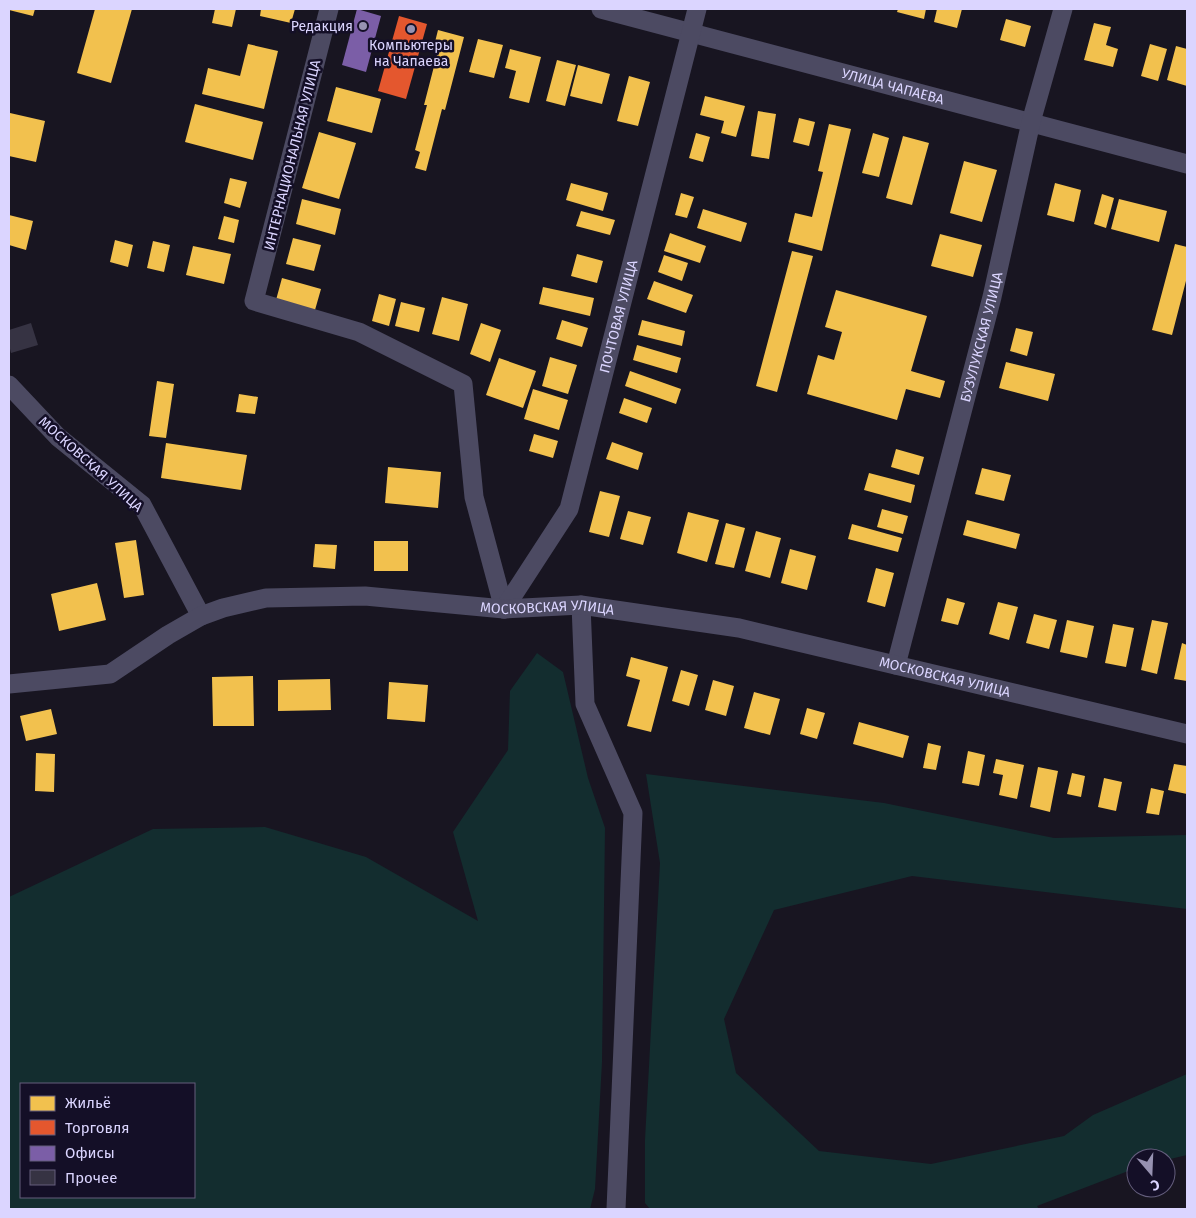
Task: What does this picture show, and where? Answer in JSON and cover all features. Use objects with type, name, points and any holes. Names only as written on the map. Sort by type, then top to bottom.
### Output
[{"type":"street","name":"ИНТЕРНАЦИОНАЛЬНАЯ УЛИЦА","points":[[330,9],[254,302],[358,332],[463,384],[474,497],[504,609]]},
{"type":"street","name":"УЛИЦА ЧАПАЕВА","points":[[601,9],[1187,164]]},
{"type":"street","name":"ПОЧТОВАЯ УЛИЦА","points":[[504,609],[569,510],[697,9]]},
{"type":"street","name":"БУЗУЛУКСКАЯ УЛИЦА","points":[[896,665],[992,297],[1031,122],[1062,9]]},
{"type":"street","name":"МОСКОВСКАЯ УЛИЦА","points":[[9,385],[58,437],[142,505],[201,616],[224,608],[266,598],[365,596],[504,609],[581,605],[739,628],[1187,734]]},
{"type":"street","points":[[581,605],[585,704],[633,813],[616,1209]]},
{"type":"street","points":[[9,684],[110,674],[168,635],[201,616]]},
{"type":"green space","points":[[537,653],[563,672],[588,778],[605,828],[602,1062],[595,1189],[590,1209],[9,1209],[9,897],[153,829],[265,827],[366,857],[478,921],[453,832],[508,750],[510,691]]},
{"type":"green space","points":[[646,774],[884,803],[1054,838],[1187,835],[1187,909],[912,876],[774,910],[724,1019],[736,1073],[819,1151],[931,1164],[1064,1136],[1093,1115],[1187,1074],[1187,1155],[1176,1158],[1176,1148],[1126,1148],[1126,1172],[1037,1206],[1039,1209],[650,1209],[645,1203],[645,1140],[660,863]]},
{"type":"building: Жильё","points":[[9,9],[35,9],[33,16]]},
{"type":"building: Жильё","points":[[95,9],[132,9],[111,83],[77,73]]},
{"type":"building: Жильё","points":[[215,9],[236,9],[232,27],[212,23]]},
{"type":"building: Жильё","points":[[261,9],[295,9],[291,23],[260,16]]},
{"type":"building: Жильё","points":[[898,9],[926,9],[924,19],[897,12]]},
{"type":"building: Жильё","points":[[937,9],[962,9],[957,28],[934,22]]},
{"type":"building: Жильё","points":[[1006,19],[1031,26],[1025,47],[1000,40]]},
{"type":"building: Жильё","points":[[1094,23],[1111,27],[1106,45],[1118,49],[1113,67],[1084,60]]},
{"type":"building: Жильё","points":[[438,30],[464,37],[445,110],[442,109],[426,171],[415,168],[420,152],[415,150],[439,47],[434,46]]},
{"type":"building: Жильё","points":[[478,39],[503,45],[494,78],[469,72]]},
{"type":"building: Жильё","points":[[248,44],[278,51],[264,109],[202,94],[208,68],[240,76]]},
{"type":"building: Жильё","points":[[1150,44],[1167,49],[1158,81],[1141,76]]},
{"type":"building: Жильё","points":[[1176,46],[1187,49],[1187,86],[1167,80]]},
{"type":"building: Жильё","points":[[510,49],[541,57],[529,103],[509,98],[516,71],[505,68]]},
{"type":"building: Жильё","points":[[557,60],[576,65],[565,106],[546,101]]},
{"type":"building: Жильё","points":[[578,65],[610,74],[602,104],[570,96]]},
{"type":"building: Жильё","points":[[629,76],[650,82],[638,126],[617,121]]},
{"type":"building: Жильё","points":[[336,87],[381,99],[372,133],[327,121]]},
{"type":"building: Жильё","points":[[705,96],[745,106],[736,137],[721,133],[724,121],[700,115]]},
{"type":"building: Жильё","points":[[195,104],[263,122],[253,160],[185,142]]},
{"type":"building: Жильё","points":[[758,111],[776,114],[769,159],[751,156]]},
{"type":"building: Жильё","points":[[10,113],[45,121],[36,162],[9,156]]},
{"type":"building: Жильё","points":[[799,118],[815,122],[809,146],[793,142]]},
{"type":"building: Жильё","points":[[829,124],[851,129],[822,251],[788,242],[795,213],[812,217],[823,172],[818,171]]},
{"type":"building: Жильё","points":[[319,132],[356,143],[339,199],[302,188]]},
{"type":"building: Жильё","points":[[696,133],[710,137],[703,162],[689,158]]},
{"type":"building: Жильё","points":[[873,133],[889,138],[879,177],[862,173]]},
{"type":"building: Жильё","points":[[903,136],[929,143],[912,205],[886,198]]},
{"type":"building: Жильё","points":[[964,161],[997,170],[982,222],[950,213]]},
{"type":"building: Жильё","points":[[230,178],[247,182],[240,208],[224,203]]},
{"type":"building: Жильё","points":[[571,183],[608,193],[603,211],[566,200]]},
{"type":"building: Жильё","points":[[1055,183],[1081,190],[1074,222],[1047,215]]},
{"type":"building: Жильё","points":[[681,193],[694,197],[687,218],[675,215]]},
{"type":"building: Жильё","points":[[1102,194],[1114,198],[1106,228],[1094,224]]},
{"type":"building: Жильё","points":[[302,199],[341,209],[335,235],[296,224]]},
{"type":"building: Жильё","points":[[1119,199],[1167,211],[1159,242],[1111,229]]},
{"type":"building: Жильё","points":[[703,209],[747,223],[741,242],[697,228]]},
{"type":"building: Жильё","points":[[581,211],[615,220],[610,235],[576,226]]},
{"type":"building: Жильё","points":[[9,215],[33,221],[26,250],[9,245]]},
{"type":"building: Жильё","points":[[224,216],[239,220],[234,243],[218,239]]},
{"type":"building: Жильё","points":[[670,233],[706,246],[700,263],[664,251]]},
{"type":"building: Жильё","points":[[940,234],[982,245],[973,277],[931,266]]},
{"type":"building: Жильё","points":[[293,238],[321,245],[314,271],[286,264]]},
{"type":"building: Жильё","points":[[115,240],[133,245],[128,267],[110,262]]},
{"type":"building: Жильё","points":[[153,241],[170,245],[164,272],[147,268]]},
{"type":"building: Жильё","points":[[1175,244],[1187,247],[1187,277],[1172,335],[1152,330]]},
{"type":"building: Жильё","points":[[193,246],[231,254],[224,284],[186,275]]},
{"type":"building: Жильё","points":[[792,251],[813,256],[777,392],[756,386]]},
{"type":"building: Жильё","points":[[577,254],[603,261],[597,283],[571,276]]},
{"type":"building: Жильё","points":[[664,255],[688,263],[682,281],[658,272]]},
{"type":"building: Жильё","points":[[282,278],[321,289],[315,310],[276,300]]},
{"type":"building: Жильё","points":[[654,281],[693,295],[686,313],[647,299]]},
{"type":"building: Жильё","points":[[543,287],[594,298],[590,316],[539,304]]},
{"type":"building: Жильё","points":[[836,290],[927,316],[911,371],[945,381],[940,398],[906,389],[897,420],[807,394],[818,355],[834,360],[842,332],[825,327]]},
{"type":"building: Жильё","points":[[379,294],[396,299],[389,326],[372,321]]},
{"type":"building: Жильё","points":[[442,297],[468,304],[459,341],[432,334]]},
{"type":"building: Жильё","points":[[401,302],[425,308],[419,332],[395,326]]},
{"type":"building: Жильё","points":[[562,320],[588,328],[582,347],[556,339]]},
{"type":"building: Жильё","points":[[642,320],[685,331],[682,346],[638,335]]},
{"type":"building: Жильё","points":[[481,323],[501,330],[490,362],[470,354]]},
{"type":"building: Жильё","points":[[1016,328],[1033,332],[1027,356],[1010,351]]},
{"type":"building: Жильё","points":[[637,345],[681,358],[677,373],[633,360]]},
{"type":"building: Жильё","points":[[550,357],[577,365],[568,394],[542,386]]},
{"type":"building: Жильё","points":[[499,358],[536,371],[523,408],[486,395]]},
{"type":"building: Жильё","points":[[1006,362],[1055,374],[1048,401],[999,388]]},
{"type":"building: Жильё","points":[[630,371],[681,389],[676,404],[625,386]]},
{"type":"building: Жильё","points":[[157,381],[174,384],[166,438],[149,436]]},
{"type":"building: Жильё","points":[[533,389],[568,400],[559,430],[524,419]]},
{"type":"building: Жильё","points":[[239,394],[258,397],[255,414],[236,412]]},
{"type":"building: Жильё","points":[[624,398],[652,408],[647,423],[619,413]]},
{"type":"building: Жильё","points":[[534,434],[558,441],[553,458],[529,451]]},
{"type":"building: Жильё","points":[[612,442],[643,453],[638,470],[606,459]]},
{"type":"building: Жильё","points":[[166,443],[247,455],[241,490],[161,478]]},
{"type":"building: Жильё","points":[[896,449],[924,457],[919,475],[891,467]]},
{"type":"building: Жильё","points":[[388,467],[441,472],[438,508],[385,503]]},
{"type":"building: Жильё","points":[[982,468],[1011,475],[1004,501],[975,494]]},
{"type":"building: Жильё","points":[[869,473],[915,485],[911,503],[864,490]]},
{"type":"building: Жильё","points":[[600,491],[620,496],[609,537],[589,532]]},
{"type":"building: Жильё","points":[[882,509],[908,516],[903,534],[877,527]]},
{"type":"building: Жильё","points":[[628,511],[651,517],[643,545],[620,539]]},
{"type":"building: Жильё","points":[[688,512],[719,520],[707,562],[677,553]]},
{"type":"building: Жильё","points":[[967,520],[1020,534],[1016,549],[963,535]]},
{"type":"building: Жильё","points":[[726,523],[745,528],[734,568],[715,564]]},
{"type":"building: Жильё","points":[[852,524],[902,538],[898,552],[848,539]]},
{"type":"building: Жильё","points":[[756,531],[781,538],[770,578],[745,571]]},
{"type":"building: Жильё","points":[[136,540],[144,595],[124,598],[115,543]]},
{"type":"building: Жильё","points":[[374,541],[408,541],[408,571],[374,571]]},
{"type":"building: Жильё","points":[[315,544],[337,545],[335,569],[313,567]]},
{"type":"building: Жильё","points":[[790,549],[816,556],[807,590],[781,583]]},
{"type":"building: Жильё","points":[[876,568],[894,573],[885,607],[867,602]]},
{"type":"building: Жильё","points":[[97,583],[106,620],[59,631],[51,594]]},
{"type":"building: Жильё","points":[[947,598],[965,603],[958,625],[941,621]]},
{"type":"building: Жильё","points":[[998,602],[1018,607],[1009,640],[989,634]]},
{"type":"building: Жильё","points":[[1034,614],[1057,620],[1049,649],[1026,643]]},
{"type":"building: Жильё","points":[[1067,620],[1094,626],[1087,658],[1060,652]]},
{"type":"building: Жильё","points":[[1152,620],[1168,623],[1157,674],[1141,670]]},
{"type":"building: Жильё","points":[[1113,624],[1134,628],[1126,667],[1105,663]]},
{"type":"building: Жильё","points":[[1182,643],[1187,645],[1187,681],[1174,679]]},
{"type":"building: Жильё","points":[[631,657],[668,667],[651,732],[627,726],[640,680],[626,676]]},
{"type":"building: Жильё","points":[[681,670],[698,675],[689,706],[672,701]]},
{"type":"building: Жильё","points":[[253,676],[254,726],[213,726],[212,677]]},
{"type":"building: Жильё","points":[[330,679],[331,710],[278,711],[278,680]]},
{"type":"building: Жильё","points":[[713,680],[734,686],[726,716],[705,710]]},
{"type":"building: Жильё","points":[[389,682],[428,685],[425,722],[387,719]]},
{"type":"building: Жильё","points":[[754,692],[780,699],[770,735],[744,728]]},
{"type":"building: Жильё","points":[[807,708],[825,713],[817,739],[800,734]]},
{"type":"building: Жильё","points":[[51,709],[57,734],[26,741],[20,716]]},
{"type":"building: Жильё","points":[[859,722],[909,736],[903,758],[853,744]]},
{"type":"building: Жильё","points":[[928,743],[941,746],[936,770],[923,768]]},
{"type":"building: Жильё","points":[[968,751],[985,755],[979,786],[962,783]]},
{"type":"building: Жильё","points":[[36,753],[55,754],[54,792],[35,791]]},
{"type":"building: Жильё","points":[[996,759],[1024,765],[1017,799],[999,795],[1003,775],[993,773]]},
{"type":"building: Жильё","points":[[1174,764],[1187,766],[1187,794],[1168,790]]},
{"type":"building: Жильё","points":[[1038,767],[1058,771],[1050,812],[1030,807]]},
{"type":"building: Жильё","points":[[1072,773],[1085,776],[1081,797],[1067,794]]},
{"type":"building: Жильё","points":[[1104,778],[1122,782],[1116,811],[1098,807]]},
{"type":"building: Жильё","points":[[1151,788],[1164,791],[1159,815],[1146,813]]},
{"type":"building: Торговля","points":[[399,16],[427,24],[406,99],[378,91]]},
{"type":"building: Офисы","points":[[357,9],[381,16],[366,72],[342,65]]},
{"type":"building: Прочее","points":[[31,323],[38,345],[11,353],[9,330]]},
{"type":"place","name":"Редакция","points":[[363,26]]},
{"type":"place","name":"Компьютеры на Чапаева","points":[[411,29]]}]
